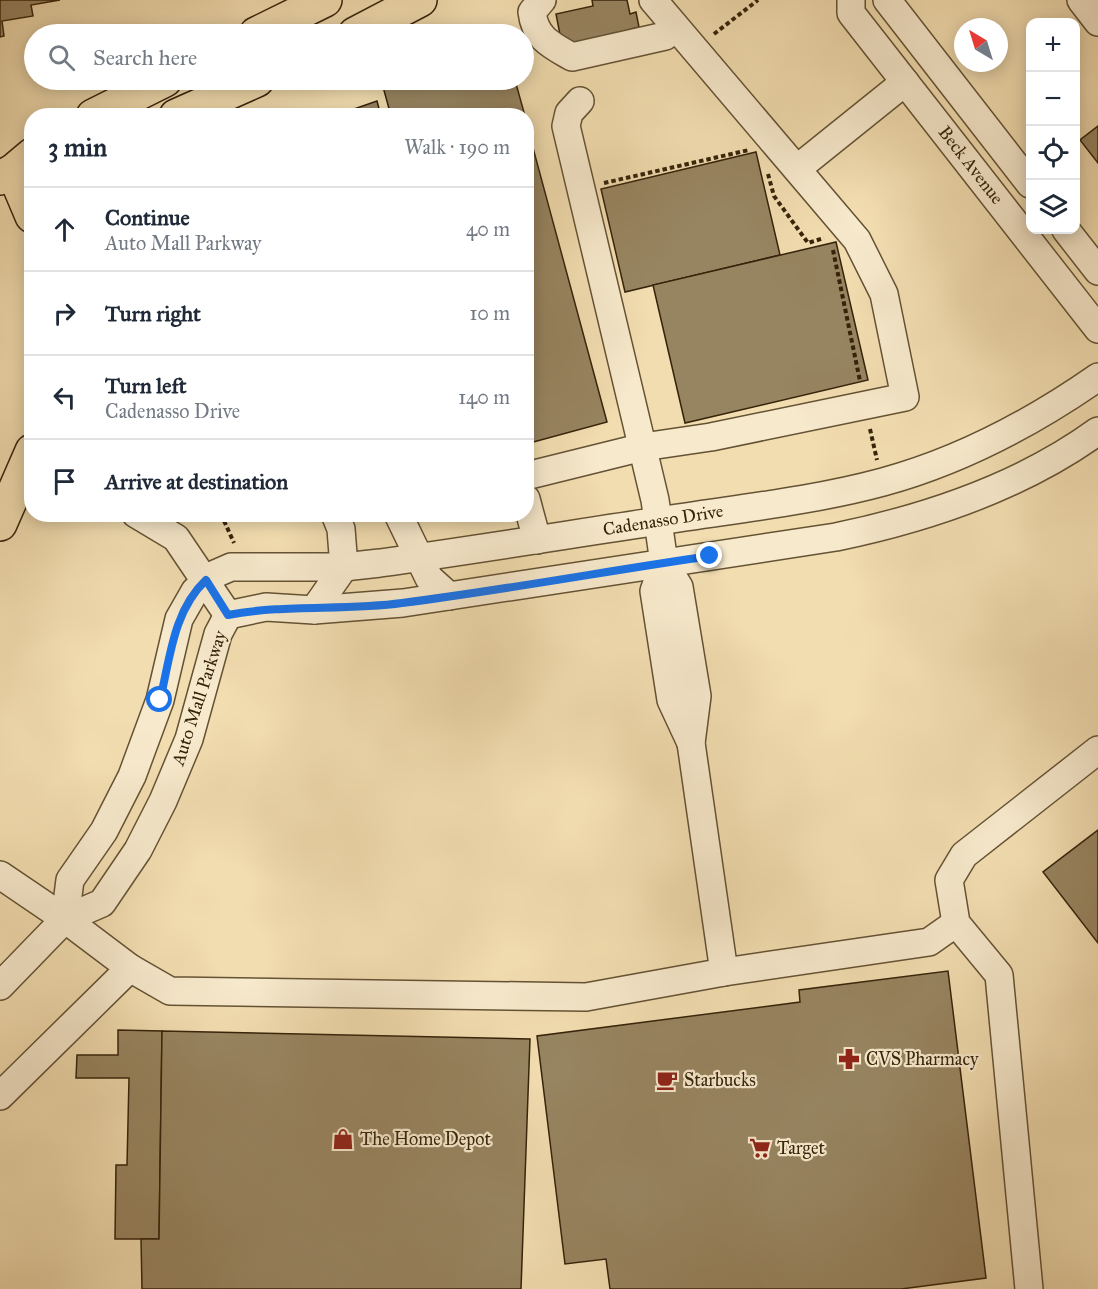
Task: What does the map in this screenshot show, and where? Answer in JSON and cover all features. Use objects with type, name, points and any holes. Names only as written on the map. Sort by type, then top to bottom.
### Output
[{"type":"main road","points":[[276,24],[325,0]]},
{"type":"main road","points":[[374,24],[420,0]]},
{"type":"main road","points":[[109,108],[145,90]]},
{"type":"main road","points":[[194,108],[234,90]]},
{"type":"main road","points":[[19,168],[24,186]]},
{"type":"main road","points":[[0,524],[24,469]]},
{"type":"street","points":[[542,0],[532,12],[536,30],[547,43],[572,57],[665,36],[676,28]]},
{"type":"street","points":[[534,474],[643,447],[904,398],[884,294],[856,240],[798,168],[653,0]]},
{"type":"street","name":"Beck Avenue","points":[[851,0],[851,13],[1098,328]]},
{"type":"street","name":"Beck Avenue","points":[[887,0],[1027,180]]},
{"type":"street","points":[[1081,0],[1098,22]]},
{"type":"street","points":[[798,168],[905,82]]},
{"type":"street","points":[[580,101],[568,113],[566,126],[659,521],[664,563],[654,591],[671,700],[691,743],[724,972]]},
{"type":"street","points":[[1069,234],[1098,271]]},
{"type":"street","name":"Cadenasso Drive","points":[[206,580],[231,567],[344,567],[418,558],[819,496],[883,482],[944,462],[1008,433],[1065,401],[1098,377]]},
{"type":"street","points":[[149,522],[176,538],[228,615],[266,608],[314,610],[368,607],[836,537],[895,525],[965,501],[1005,484],[1062,454],[1098,431]]},
{"type":"street","points":[[314,610],[344,567],[341,529],[338,522]]},
{"type":"street","points":[[402,522],[429,578],[448,596]]},
{"type":"street","points":[[532,522],[537,540]]},
{"type":"street","name":"Auto Mall Parkway","points":[[65,919],[70,880],[104,831],[132,776],[160,700],[179,619],[195,591],[206,580]]},
{"type":"street","name":"Auto Mall Parkway","points":[[0,986],[65,919],[102,903],[138,850],[163,801],[189,739],[218,634],[228,615]]},
{"type":"street","points":[[1029,1289],[999,975],[956,923],[949,880],[964,855],[1098,750]]},
{"type":"street","points":[[0,875],[65,919],[130,968],[170,991],[586,997],[724,972],[929,942],[956,923]]},
{"type":"street","points":[[0,1096],[130,968]]},
{"type":"path","points":[[695,49],[758,0]]},
{"type":"path","points":[[597,185],[760,147]]},
{"type":"path","points":[[766,166],[774,196],[808,243],[830,236]]},
{"type":"path","points":[[832,248],[878,464]]},
{"type":"path","points":[[224,522],[234,544]]},
{"type":"building","points":[[0,0],[60,0],[31,5],[33,16],[2,21],[4,36],[0,37]]},
{"type":"building","points":[[592,0],[627,0],[630,14],[636,12],[639,27],[631,29],[633,35],[562,45],[556,14],[593,6]]},
{"type":"building","points":[[384,90],[518,90],[523,108],[389,108]]},
{"type":"building","points":[[377,101],[379,108],[357,108]]},
{"type":"building","points":[[1098,126],[1098,163],[1080,140]]},
{"type":"building","points":[[534,152],[607,422],[534,442]]},
{"type":"building","points":[[756,152],[780,255],[625,292],[601,189]]},
{"type":"building","points":[[836,242],[868,380],[685,423],[653,285]]},
{"type":"building","points":[[1098,830],[1098,943],[1043,872]]},
{"type":"building","name":"Target","points":[[948,971],[986,1278],[901,1289],[610,1289],[606,1259],[565,1264],[537,1036],[800,1002],[799,990]]},
{"type":"building","points":[[118,1030],[162,1031],[159,1239],[115,1239],[116,1165],[127,1165],[129,1078],[76,1078],[77,1055],[118,1055]]},
{"type":"building","name":"The Home Depot","points":[[162,1031],[530,1039],[521,1289],[142,1289],[141,1239],[159,1239]]},
{"type":"place","name":"CVS Pharmacy","points":[[849,1059]]},
{"type":"place","name":"Starbucks","points":[[667,1080]]},
{"type":"place","name":"The Home Depot","points":[[343,1139]]},
{"type":"place","name":"Target","points":[[760,1148]]},
{"type":"route","points":[[160,700],[179,619],[195,591],[206,580],[228,615],[266,608],[314,610],[403,603],[710,556]]}]
